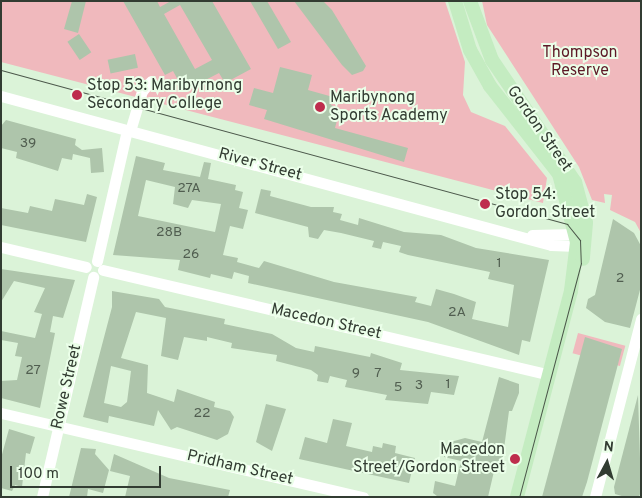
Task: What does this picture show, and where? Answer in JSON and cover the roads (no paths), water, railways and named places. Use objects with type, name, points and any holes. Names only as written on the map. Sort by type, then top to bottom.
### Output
[{"type":"main road","name":"Gordon Street","points":[[455,1],[468,44],[490,86],[559,174],[581,240]]},
{"type":"main road","name":"Gordon Street","points":[[470,1],[495,65],[575,182],[585,213],[571,291],[517,497]]},
{"type":"main road","points":[[490,86],[495,65]]},
{"type":"street","name":"Rowe Street","points":[[42,497],[98,269],[129,131],[142,91],[151,82]]},
{"type":"street","name":"River Street","points":[[1,96],[518,234],[581,240]]},
{"type":"street","points":[[1,247],[98,269]]},
{"type":"street","name":"Macedon Street","points":[[98,269],[549,375]]},
{"type":"street","points":[[595,497],[638,347],[641,318]]},
{"type":"street","name":"Pridham Street","points":[[1,412],[363,497]]},
{"type":"tram line","points":[[1,70],[567,224],[580,240],[581,263],[519,497]]},
{"type":"place","name":"Stop 53: Maribyrnong Secondary College","points":[[77,95]]},
{"type":"place","name":"Maribynong Sports Academy","points":[[320,107]]},
{"type":"place","name":"Stop 54: Gordon Street","points":[[485,204]]},
{"type":"place","name":"Macedon Street/Gordon Street","points":[[515,459]]},
{"type":"park label","name":"Thompson Reserve","points":[[580,62]]}]
